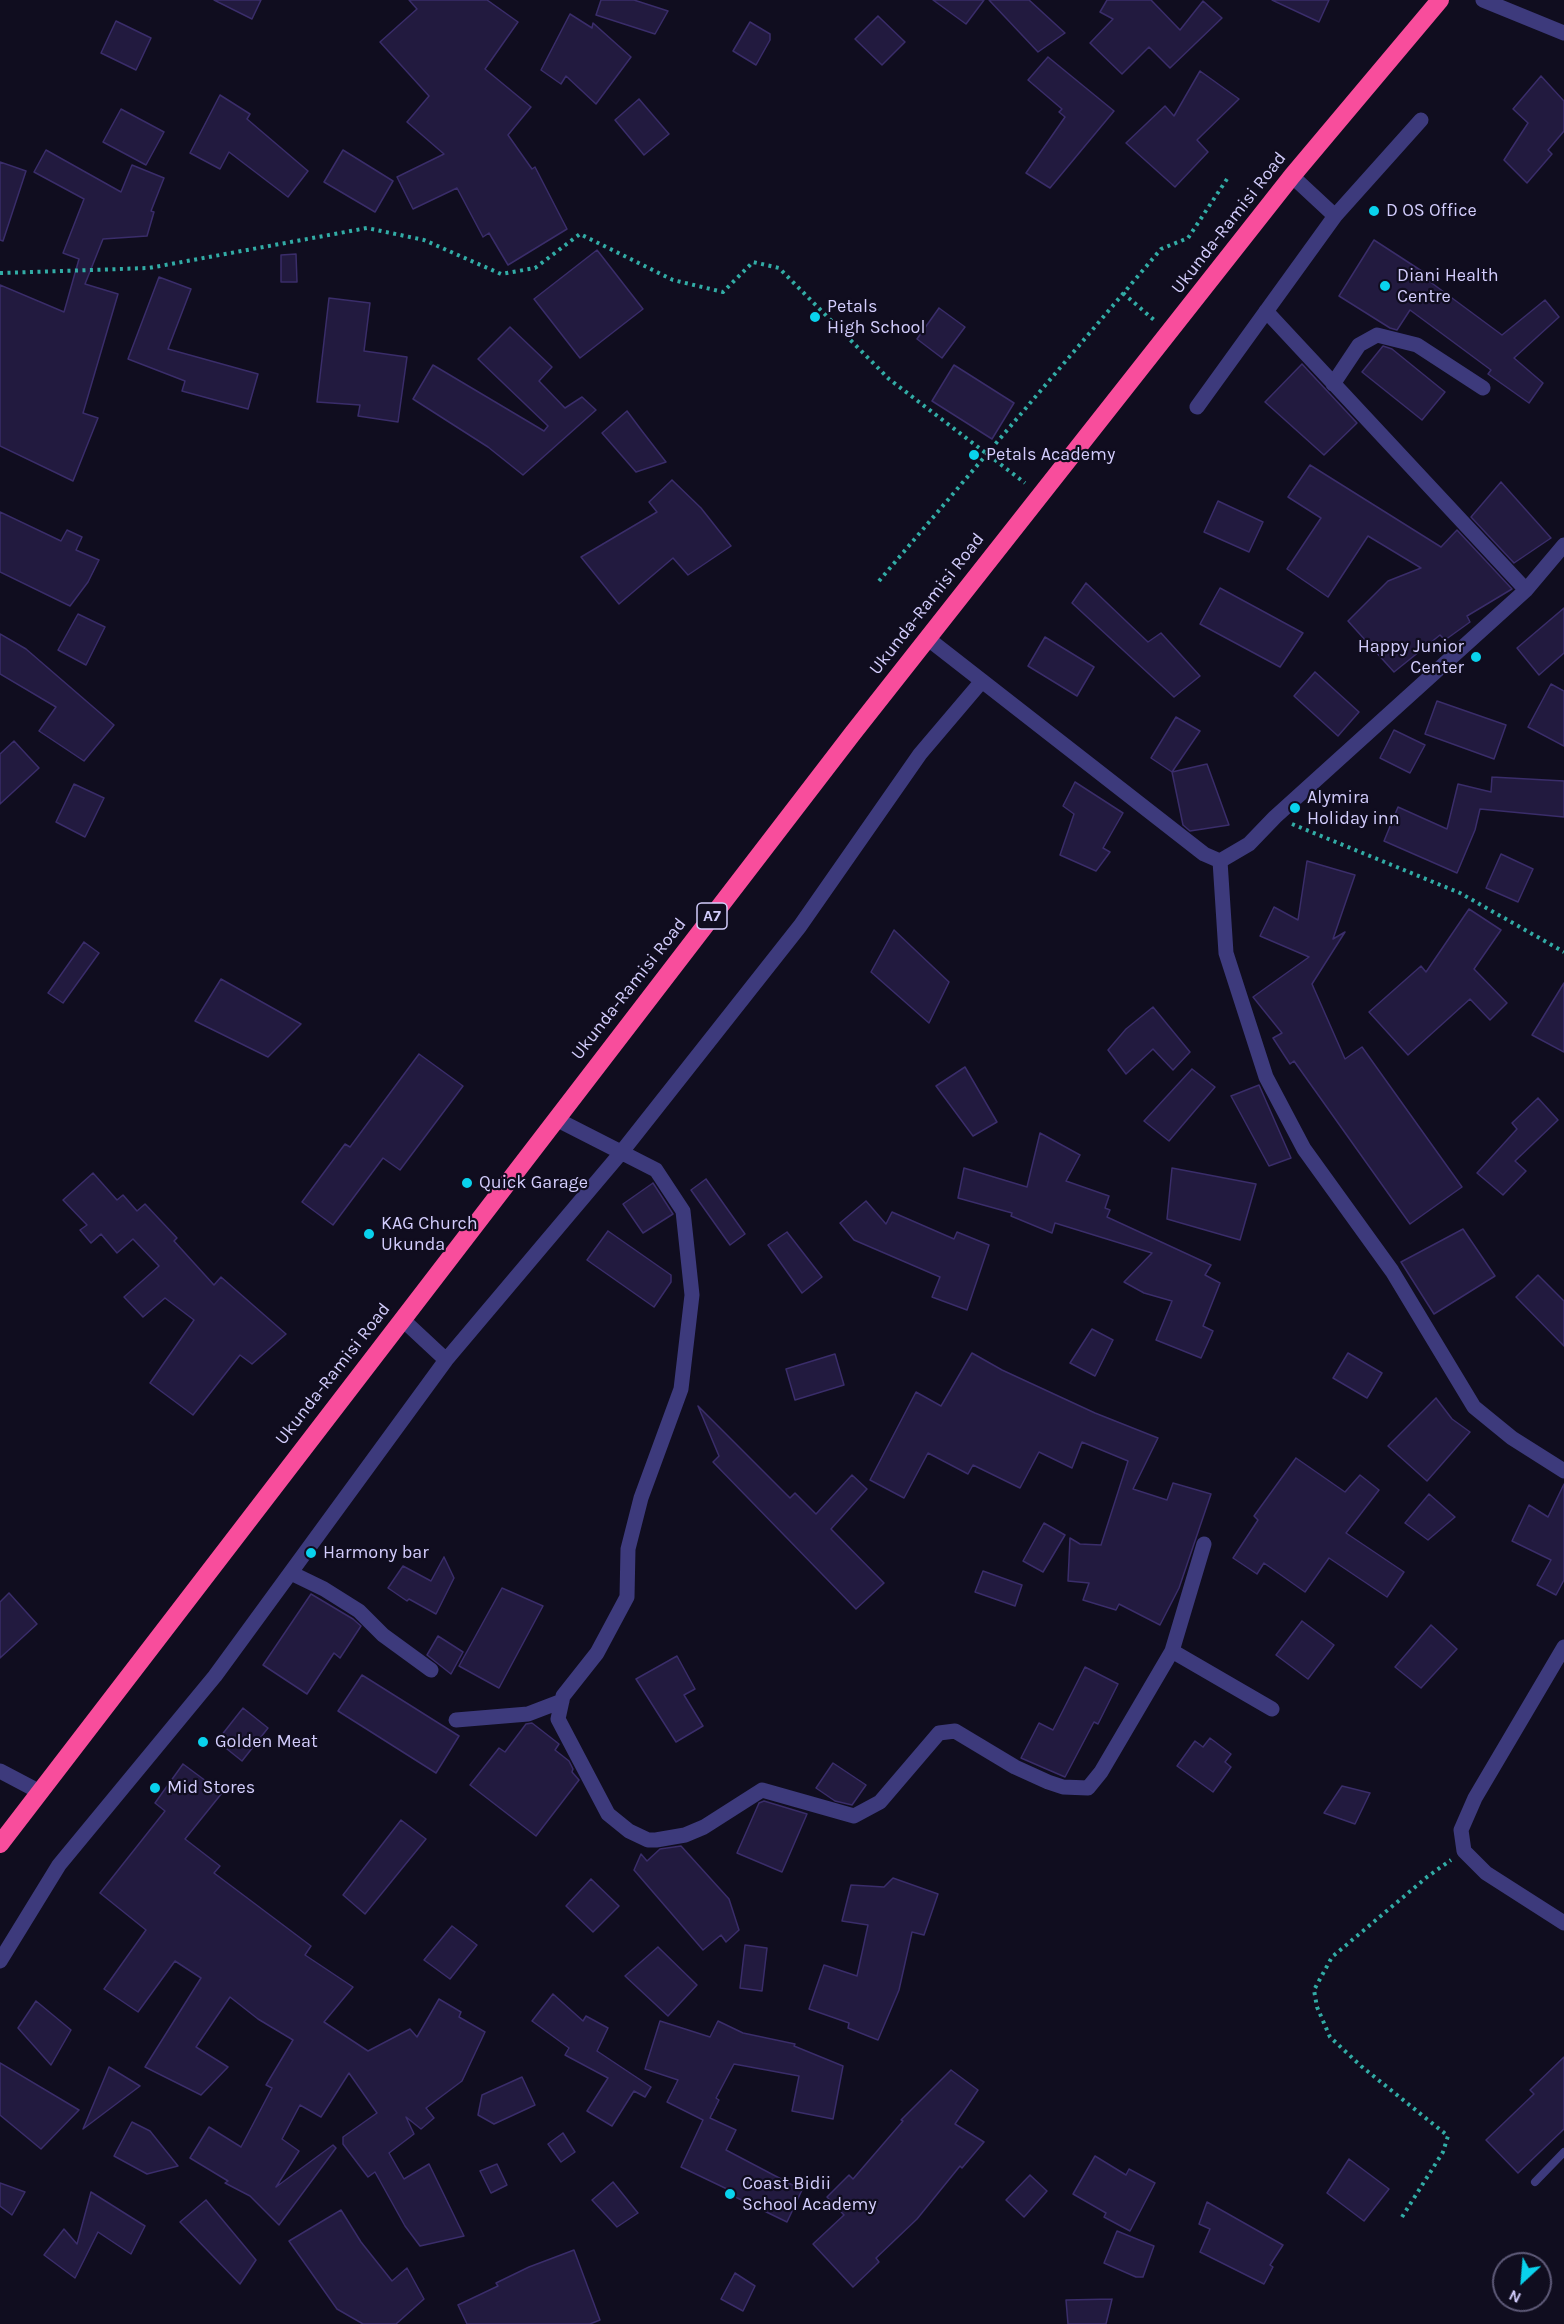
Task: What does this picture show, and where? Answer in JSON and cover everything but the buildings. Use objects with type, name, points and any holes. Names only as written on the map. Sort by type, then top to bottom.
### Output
[{"type":"highway","name":"Ukunda-Ramisi Road","points":[[0,1844],[38,1791],[927,638],[1292,176],[1440,0]]},
{"type":"street","points":[[1483,0],[1564,33]]},
{"type":"street","points":[[1197,406],[1335,216],[1421,120]]},
{"type":"street","points":[[1292,176],[1335,216]]},
{"type":"street","points":[[1266,311],[1526,590]]},
{"type":"street","points":[[1333,384],[1359,345],[1377,335],[1417,345],[1483,388]]},
{"type":"street","points":[[1220,861],[1250,844],[1275,817],[1526,590],[1564,544]]},
{"type":"street","points":[[927,638],[1204,854],[1220,861]]},
{"type":"street","points":[[0,1961],[59,1865],[215,1676],[446,1360],[620,1154],[800,926],[920,754],[982,681]]},
{"type":"street","points":[[1220,861],[1226,953],[1266,1077],[1304,1149],[1392,1270],[1474,1407],[1512,1438],[1564,1471]]},
{"type":"street","points":[[556,1119],[620,1154],[656,1170],[683,1211],[692,1295],[681,1389],[641,1498],[628,1549],[627,1597],[597,1653],[563,1696],[558,1719],[608,1814],[629,1831],[648,1840],[685,1835],[704,1827],[762,1790],[854,1816],[880,1802],[939,1733],[955,1731],[1041,1779],[1063,1787],[1088,1788],[1101,1772],[1172,1651],[1204,1544]]},
{"type":"street","points":[[402,1319],[446,1360]]},
{"type":"street","points":[[291,1573],[324,1589],[359,1611],[383,1635],[431,1670]]},
{"type":"street","points":[[1564,1647],[1475,1797],[1461,1830],[1464,1851],[1486,1873],[1564,1923]]},
{"type":"street","points":[[1172,1651],[1272,1709]]},
{"type":"street","points":[[456,1720],[528,1714],[562,1701]]},
{"type":"street","points":[[0,1771],[38,1791]]},
{"type":"lane","points":[[1535,2182],[1564,2152]]},
{"type":"path","points":[[879,581],[1161,249],[1188,238],[1227,179]]},
{"type":"path","points":[[0,273],[149,268],[367,228],[424,240],[501,274],[535,268],[579,234],[602,243],[673,280],[723,292],[753,262],[779,268],[889,379],[1040,495]]},
{"type":"path","points":[[1123,293],[1168,333]]},
{"type":"path","points":[[1275,817],[1460,893],[1564,952]]},
{"type":"path","points":[[1402,2217],[1443,2152],[1448,2136],[1361,2066],[1330,2037],[1317,2007],[1314,1990],[1332,1957],[1427,1876],[1464,1851]]},
{"type":"place","name":"D OS Office","points":[[1374,211]]},
{"type":"place","name":"Diani Health Centre","points":[[1385,286]]},
{"type":"place","name":"Petals High School","points":[[815,317]]},
{"type":"place","name":"Petals Academy","points":[[974,455]]},
{"type":"place","name":"Happy Junior Center","points":[[1476,657]]},
{"type":"place","name":"Alymira Holiday inn","points":[[1295,808]]},
{"type":"place","name":"Quick Garage","points":[[467,1183]]},
{"type":"place","name":"KAG Church Ukunda","points":[[369,1234]]},
{"type":"place","name":"Harmony bar","points":[[311,1553]]},
{"type":"place","name":"Golden Meat","points":[[203,1742]]},
{"type":"place","name":"Mid Stores","points":[[155,1788]]},
{"type":"place","name":"Coast Bidii School Academy","points":[[730,2194]]}]
